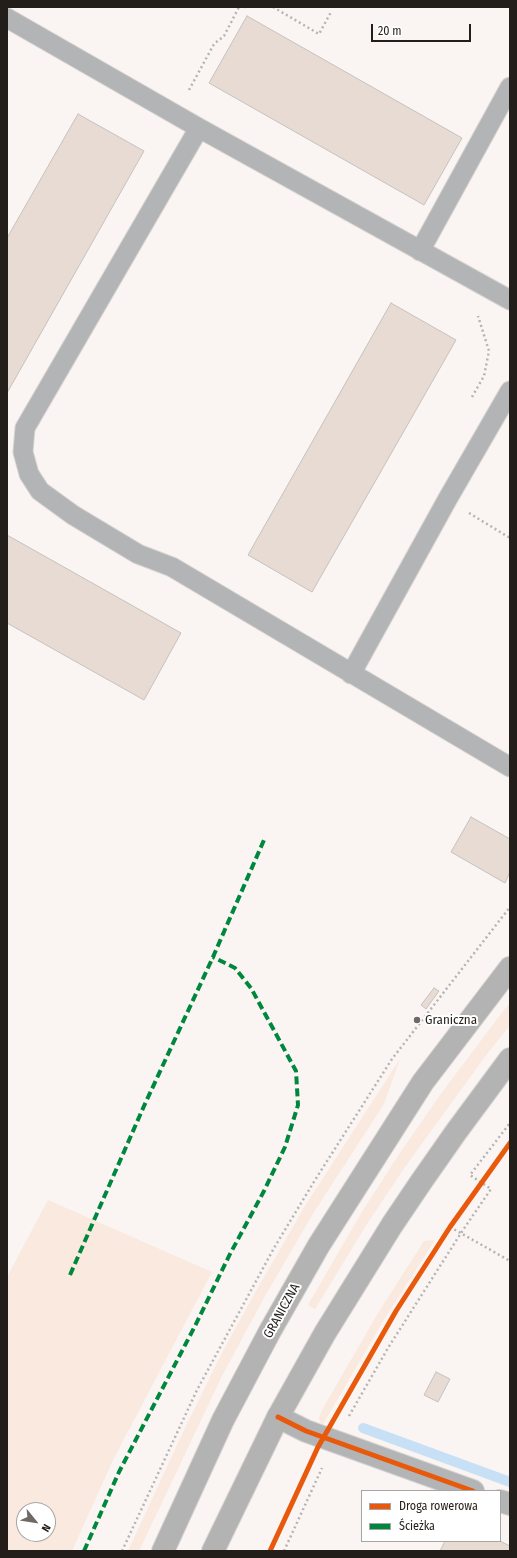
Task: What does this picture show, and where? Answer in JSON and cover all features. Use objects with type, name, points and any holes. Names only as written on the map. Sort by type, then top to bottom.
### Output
[{"type":"main road","name":"GRANICZNA","points":[[163,1551],[223,1420],[270,1331],[319,1245],[423,1082],[510,968]]},
{"type":"main road","points":[[213,1551],[254,1463],[325,1334],[392,1225],[456,1132],[510,1059]]},
{"type":"street","points":[[278,1417],[306,1432],[470,1490]]},
{"type":"lane","points":[[7,18],[199,128],[510,300]]},
{"type":"lane","points":[[420,251],[510,88]]},
{"type":"lane","points":[[199,128],[25,428],[24,452],[29,474],[40,491],[73,515],[138,554],[172,567],[510,767]]},
{"type":"lane","points":[[351,674],[447,500],[510,391]]},
{"type":"path","points":[[188,93],[214,44],[224,36],[239,7]]},
{"type":"path","points":[[273,7],[319,34],[331,12]]},
{"type":"path","points":[[284,1551],[334,1441],[388,1348],[461,1233],[491,1189],[470,1176],[510,1123]]},
{"type":"path","points":[[447,1233],[452,1225],[461,1233],[510,1261]]},
{"type":"shaded area","points":[[510,1002],[510,1025],[484,1058],[405,1167],[367,1224],[315,1309],[308,1305],[363,1210],[400,1153],[440,1095]]},
{"type":"shaded area","points":[[400,1059],[384,1104],[314,1212],[265,1296],[222,1376],[139,1551],[128,1551],[185,1428],[223,1351],[260,1284],[305,1206]]},
{"type":"shaded area","points":[[48,1200],[212,1272],[114,1458],[72,1551],[7,1551],[7,1277]]},
{"type":"shaded area","points":[[435,1240],[385,1318],[322,1426],[319,1418],[322,1410],[378,1313],[424,1241]]},
{"type":"building","points":[[247,16],[462,138],[424,205],[209,83]]},
{"type":"building","points":[[78,114],[144,151],[7,393],[7,238]]},
{"type":"building","points":[[391,303],[456,340],[312,592],[248,555]]},
{"type":"building","points":[[7,535],[181,633],[144,700],[7,623]]},
{"type":"building","points":[[471,817],[510,839],[510,872],[505,883],[451,852]]},
{"type":"building","points":[[434,988],[439,991],[426,1009],[421,1005]]},
{"type":"building","points":[[436,1372],[450,1379],[438,1402],[424,1395]]},
{"type":"building","points":[[444,1542],[501,1542],[510,1546],[510,1551],[440,1551]]},
{"type":"waterway","points":[[363,1428],[510,1482]]},
{"type":"marked path","points":[[70,1275],[144,1106],[213,957],[264,840]]},
{"type":"marked path","points":[[84,1551],[119,1472],[195,1326],[230,1254],[264,1191],[285,1147],[298,1105],[296,1071],[251,988],[235,968],[213,957]]},
{"type":"cycle path","points":[[270,1551],[318,1447],[396,1311],[450,1227],[510,1143]]},
{"type":"cycle path","points":[[278,1417],[306,1431],[470,1490]]},
{"type":"place","name":"Graniczna","points":[[417,1020]]}]
